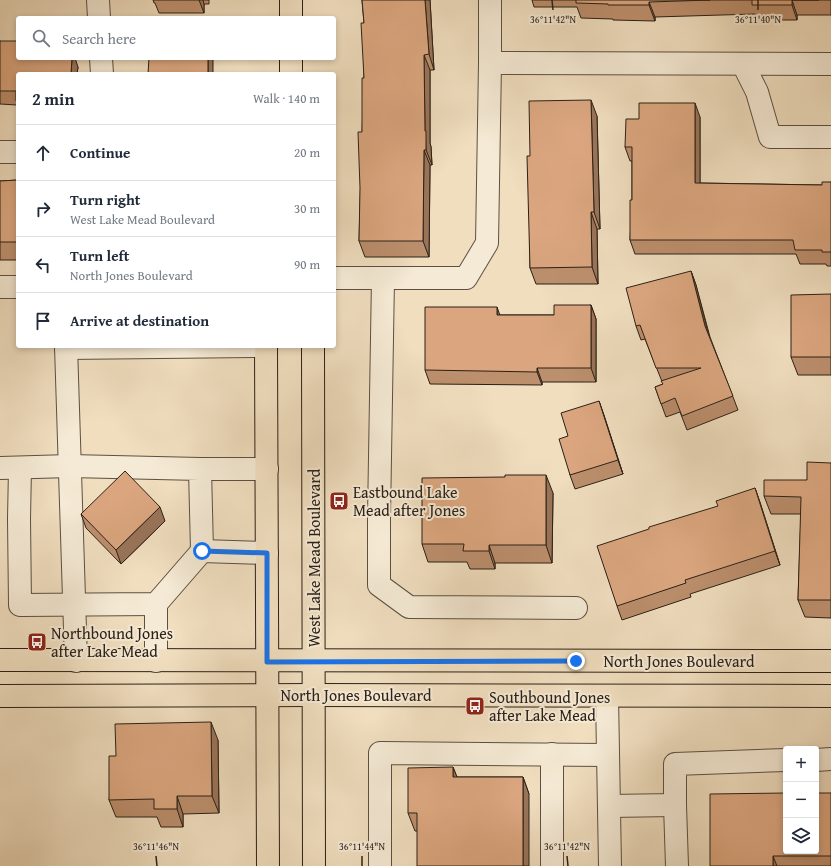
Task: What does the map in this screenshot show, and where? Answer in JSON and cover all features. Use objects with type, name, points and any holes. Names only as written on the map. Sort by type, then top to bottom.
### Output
[{"type":"main road","points":[[291,0],[291,16]]},
{"type":"main road","points":[[291,60],[291,72]]},
{"type":"main road","points":[[266,348],[268,866]]},
{"type":"main road","name":"West Lake Mead Boulevard","points":[[313,348],[314,866]]},
{"type":"main road","name":"North Jones Boulevard","points":[[0,660],[267,662],[831,661]]},
{"type":"main road","name":"North Jones Boulevard","points":[[0,696],[607,696],[827,694]]},
{"type":"lane","points":[[98,0],[99,16]]},
{"type":"lane","points":[[336,278],[466,278],[487,243],[490,0]]},
{"type":"lane","points":[[101,60],[102,72]]},
{"type":"lane","points":[[490,63],[831,64]]},
{"type":"lane","points":[[743,64],[757,92],[770,137],[831,137]]},
{"type":"lane","points":[[0,152],[16,152]]},
{"type":"lane","points":[[383,278],[379,585],[409,607],[576,608]]},
{"type":"lane","points":[[0,287],[16,287]]},
{"type":"lane","points":[[66,348],[76,661]]},
{"type":"lane","points":[[156,604],[20,605],[10,519],[10,468],[70,466],[267,469]]},
{"type":"lane","points":[[156,661],[156,604],[202,551],[200,469]]},
{"type":"lane","points":[[202,551],[267,553]]},
{"type":"lane","points":[[607,696],[610,866]]},
{"type":"lane","points":[[380,866],[380,753],[607,755]]},
{"type":"lane","points":[[552,754],[552,866]]},
{"type":"lane","points":[[819,760],[831,759]]},
{"type":"lane","points":[[677,866],[674,805],[675,764],[783,760]]},
{"type":"lane","points":[[609,806],[674,805]]},
{"type":"building","points":[[362,0],[425,0],[429,54],[424,55],[426,150],[424,150],[423,241],[359,241],[360,188],[358,132],[362,132],[362,78],[364,78],[361,23],[364,23]]},
{"type":"building","points":[[576,0],[710,0],[649,2],[649,5],[608,5],[576,3]]},
{"type":"building","points":[[752,0],[792,0],[792,5],[752,5]]},
{"type":"building","points":[[0,41],[16,41],[16,60],[72,60],[71,72],[16,72],[16,91],[0,91]]},
{"type":"building","points":[[149,60],[208,60],[208,72],[148,72]]},
{"type":"building","points":[[591,100],[594,212],[591,212],[592,267],[530,268],[527,156],[530,156],[529,101]]},
{"type":"building","points":[[639,103],[695,103],[695,183],[822,185],[822,182],[831,182],[831,252],[822,252],[822,250],[795,250],[793,240],[630,240],[632,147],[625,147],[626,119],[639,119]]},
{"type":"building","points":[[16,180],[16,242],[0,242],[0,181]]},
{"type":"building","points":[[691,271],[705,326],[733,396],[682,416],[675,398],[661,404],[655,387],[663,384],[661,381],[701,368],[656,368],[640,325],[636,326],[626,288]]},
{"type":"building","points":[[831,294],[831,357],[791,357],[791,295]]},
{"type":"building","points":[[554,305],[591,305],[591,368],[537,368],[537,372],[425,370],[425,307],[497,307],[497,315],[554,315]]},
{"type":"building","points":[[599,401],[618,460],[570,475],[559,439],[568,436],[561,413]]},
{"type":"building","points":[[807,462],[831,463],[831,600],[798,600],[801,497],[764,496],[764,480],[807,480]]},
{"type":"building","points":[[125,471],[160,507],[116,550],[81,514]]},
{"type":"building","points":[[505,475],[546,475],[546,545],[489,545],[489,551],[463,551],[464,544],[422,544],[422,478],[505,477]]},
{"type":"building","points":[[755,488],[775,551],[685,580],[686,583],[617,606],[597,546],[649,529],[649,527],[718,506],[716,501]]},
{"type":"building","points":[[211,722],[212,796],[177,796],[177,809],[154,809],[154,799],[109,800],[109,756],[116,756],[115,724]]},
{"type":"building","points":[[453,767],[453,777],[523,777],[523,866],[417,866],[417,813],[408,813],[408,768]]},
{"type":"building","points":[[783,793],[783,854],[819,854],[819,793],[831,793],[831,856],[773,856],[773,866],[710,866],[710,794]]},
{"type":"place","name":"Eastbound Lake Mead after Jones","points":[[339,501]]},
{"type":"place","name":"Northbound Jones after Lake Mead","points":[[37,642]]},
{"type":"place","name":"Southbound Jones after Lake Mead","points":[[475,706]]},
{"type":"route","points":[[202,551],[267,553],[267,662],[576,661]]}]
